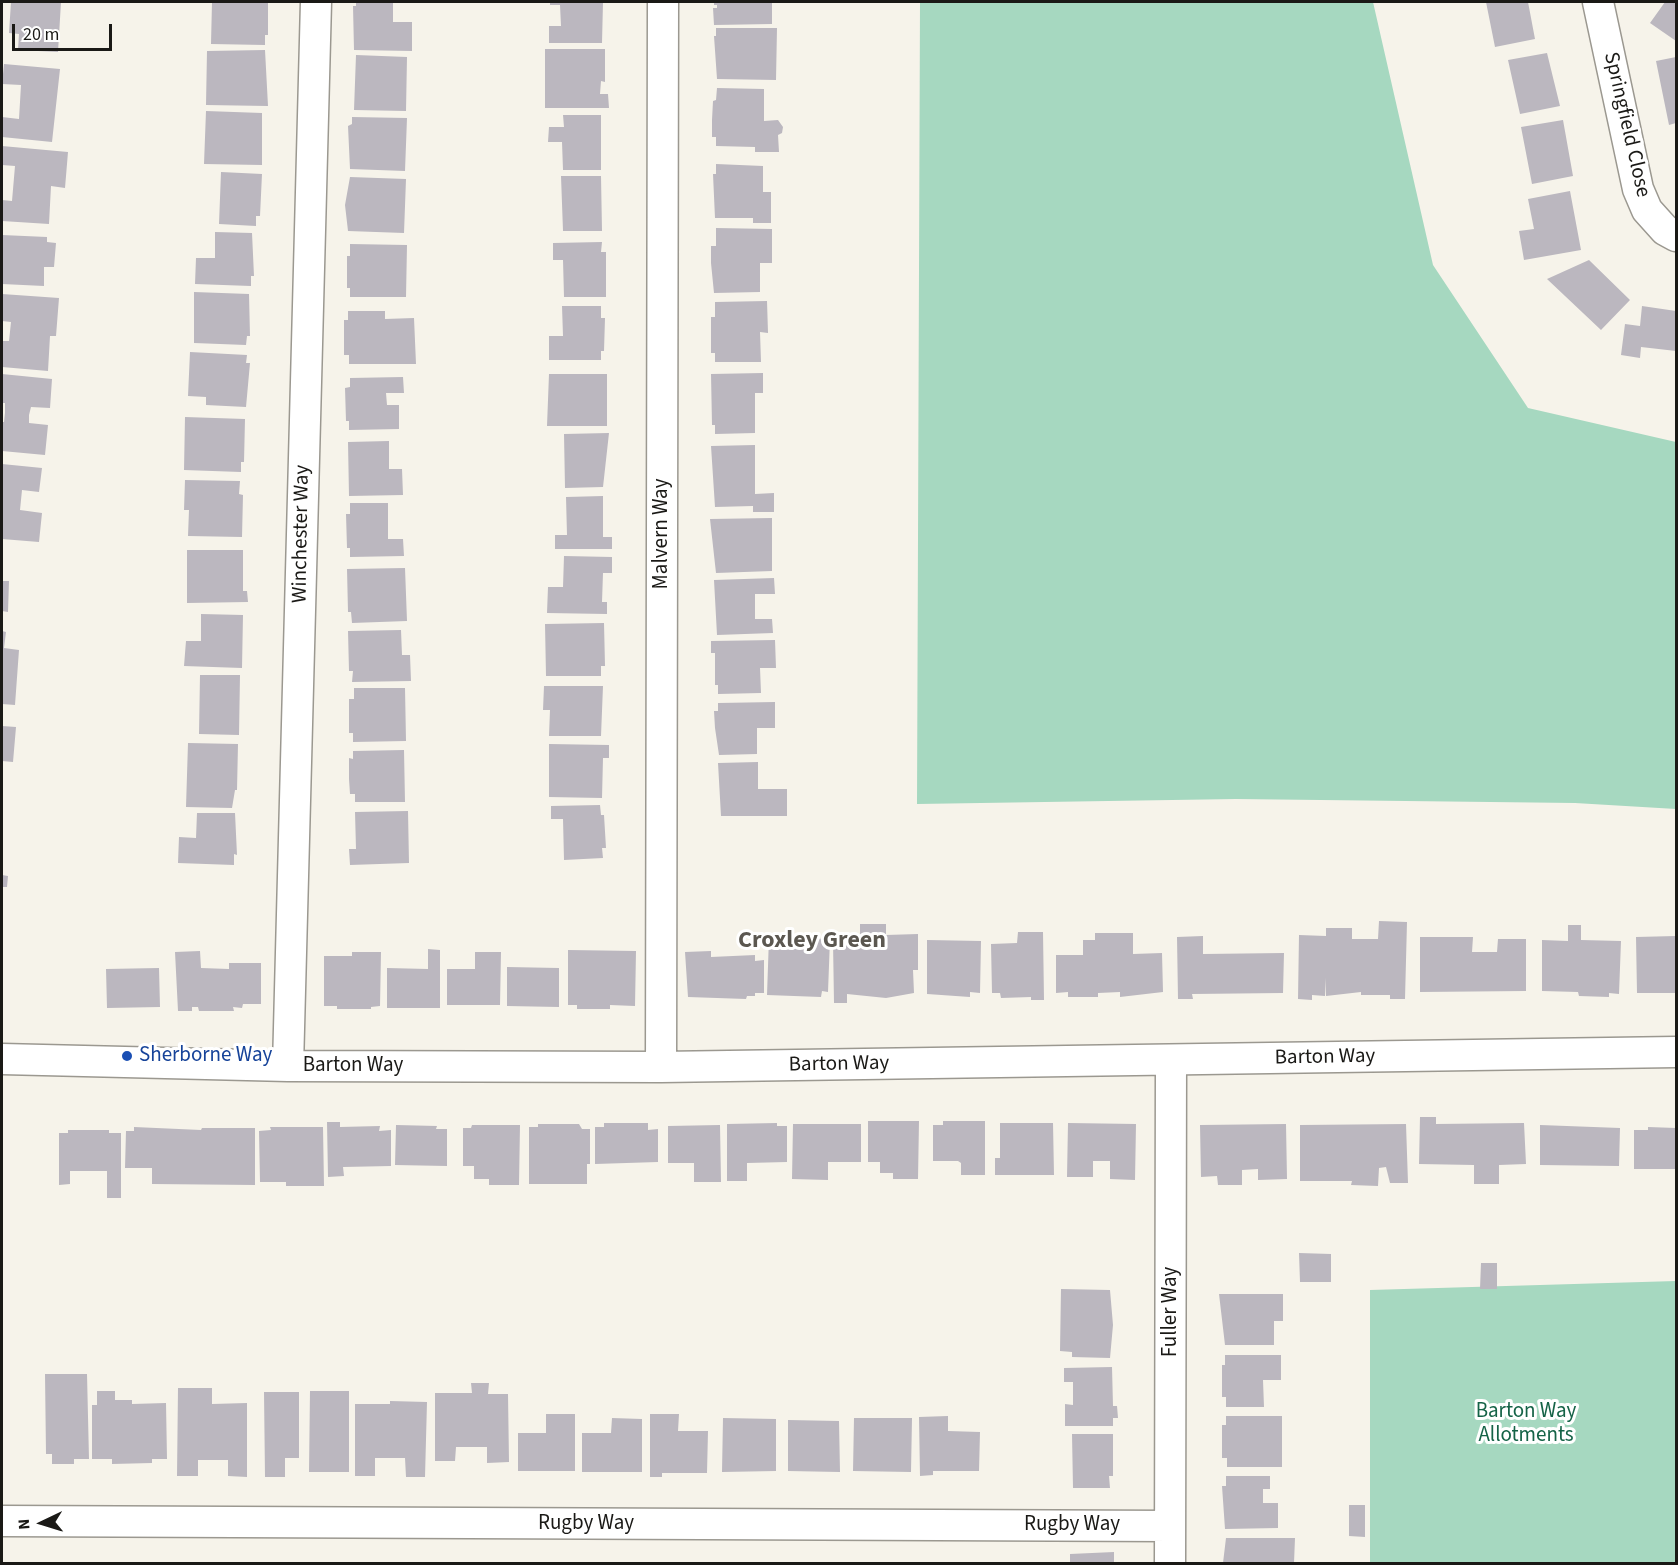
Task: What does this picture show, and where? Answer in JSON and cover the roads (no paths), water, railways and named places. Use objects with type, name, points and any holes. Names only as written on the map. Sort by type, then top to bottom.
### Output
[{"type":"street","name":"Winchester Way","points":[[288,1066],[316,2]]},
{"type":"street","name":"Malvern Way","points":[[661,1067],[663,2]]},
{"type":"street","name":"Springfield Close","points":[[1598,2],[1638,189],[1647,210],[1665,230],[1677,236]]},
{"type":"street","name":"Barton Way","points":[[2,1059],[288,1066],[661,1067],[1677,1052]]},
{"type":"street","name":"Fuller Way","points":[[1170,1563],[1171,1061]]},
{"type":"street","name":"Rugby Way","points":[[2,1521],[1170,1526]]},
{"type":"place","name":"Sherborne Way","points":[[127,1056]]},
{"type":"district","name":"Croxley Green","points":[[812,942]]},
{"type":"park label","name":"Barton Way Allotments","points":[[1526,1424]]}]
